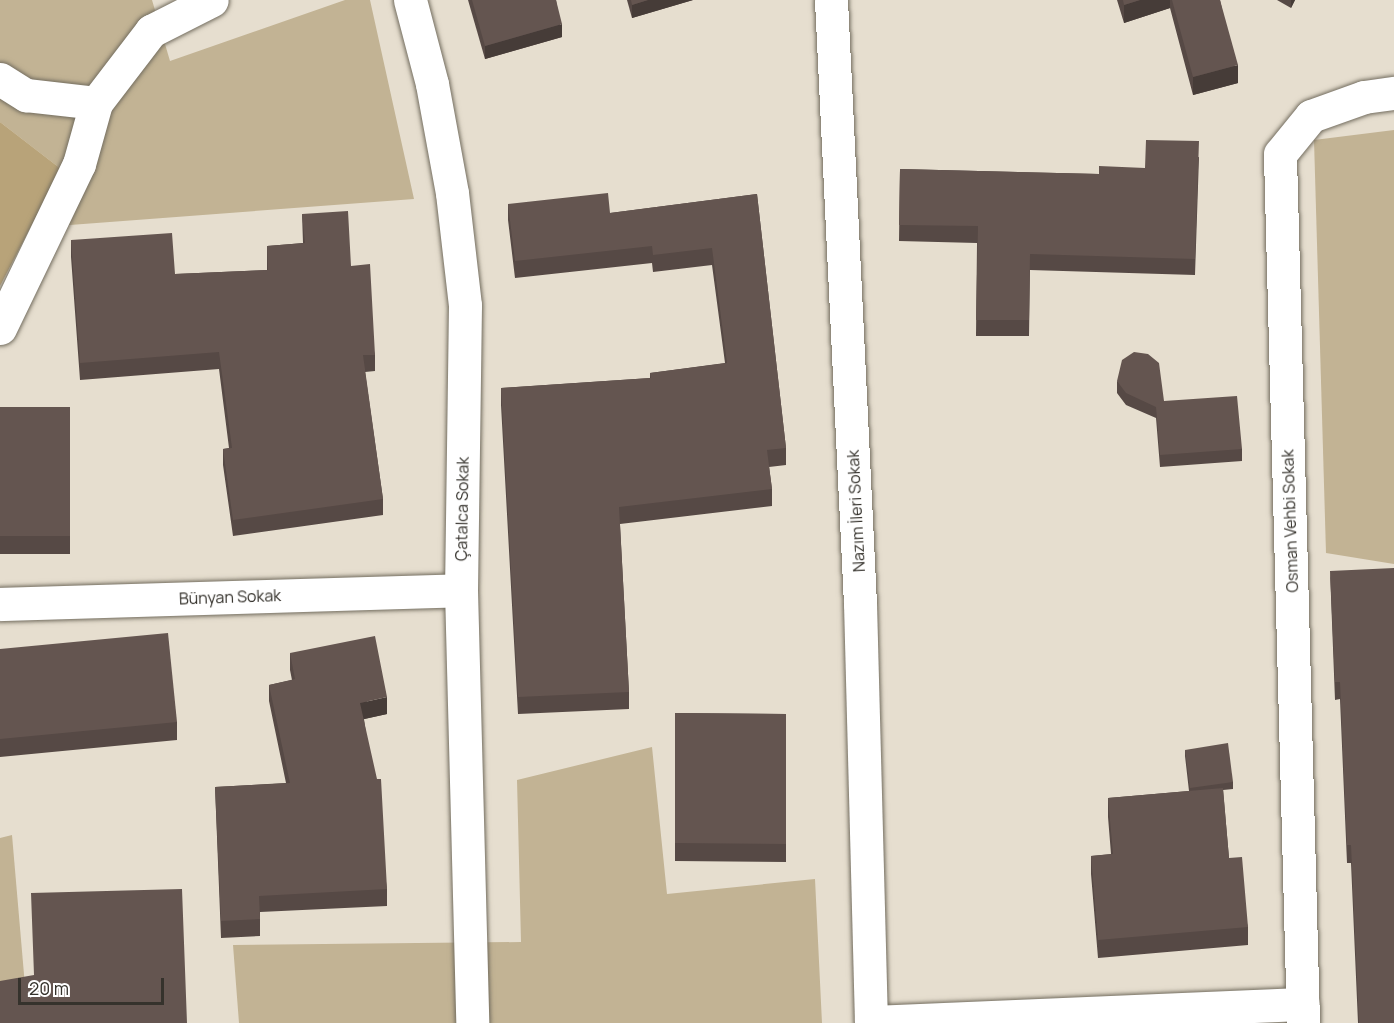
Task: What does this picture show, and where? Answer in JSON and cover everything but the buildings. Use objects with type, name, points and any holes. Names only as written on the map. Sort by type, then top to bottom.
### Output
[{"type":"street","points":[[0,328],[79,164],[96,103],[152,31],[212,0]]},
{"type":"street","name":"Çatalca Sokak","points":[[410,0],[432,84],[452,193],[465,304],[461,590],[472,1023]]},
{"type":"street","name":"Nazım İleri Sokak","points":[[831,0],[860,603],[871,1022]]},
{"type":"street","points":[[0,79],[27,95],[96,103]]},
{"type":"street","name":"Osman Vehbi Sokak","points":[[1303,1014],[1280,154],[1311,116],[1364,97],[1394,93]]},
{"type":"street","name":"Bünyan Sokak","points":[[0,604],[461,590]]},
{"type":"street","points":[[871,1022],[1303,1014]]},
{"type":"shaded area","points":[[0,0],[152,0],[170,61],[345,0],[370,0],[414,199],[30,228],[61,169],[0,122]]},
{"type":"shaded area","points":[[0,122],[61,169],[0,286]]},
{"type":"shaded area","points":[[1394,130],[1394,564],[1326,553],[1314,140]]},
{"type":"shaded area","points":[[652,747],[667,894],[815,879],[822,1023],[239,1023],[233,945],[521,942],[517,780]]},
{"type":"shaded area","points":[[12,835],[25,986],[0,990],[0,838]]}]
